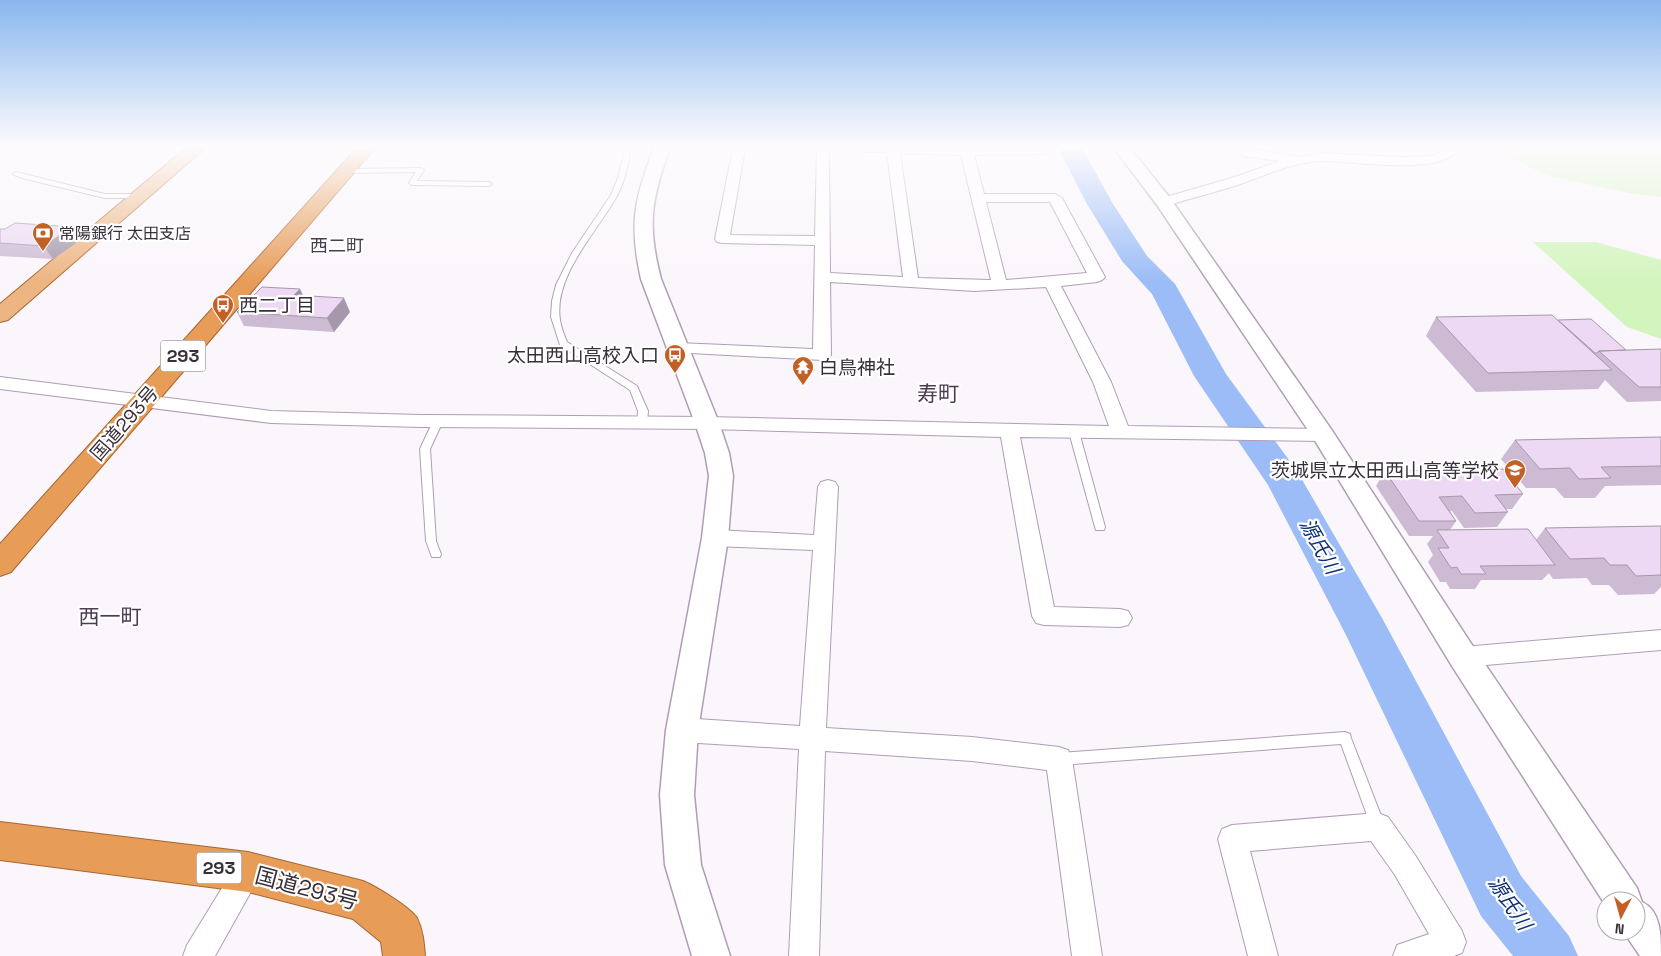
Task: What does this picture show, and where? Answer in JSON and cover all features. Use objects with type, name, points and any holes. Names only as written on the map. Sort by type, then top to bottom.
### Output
[{"type":"highway","name":"国道293号","points":[[0,564],[327,193]]},
{"type":"highway","name":"国道293号","points":[[0,841],[248,872],[363,901],[401,931],[404,956]]},
{"type":"main road","points":[[0,315],[145,193]]},
{"type":"street","points":[[646,193],[644,199],[642,235],[651,279],[707,423],[717,453],[720,476],[715,538],[682,730],[677,795],[683,865],[711,956]]},
{"type":"street","points":[[731,193],[722,239],[822,241]]},
{"type":"street","points":[[678,348],[822,355],[823,193]]},
{"type":"street","points":[[899,193],[911,282]]},
{"type":"street","points":[[978,193],[1000,285]]},
{"type":"street","points":[[1157,193],[1323,435],[1463,657],[1617,891]]},
{"type":"street","points":[[1164,202],[1196,193]]},
{"type":"street","points":[[821,277],[974,286],[1050,282],[1097,277],[1055,198],[979,198]]},
{"type":"street","points":[[1050,282],[1102,382],[1121,433]]},
{"type":"street","points":[[0,383],[142,402],[271,416],[438,421],[707,423],[1009,431],[1280,436],[1323,435]]},
{"type":"street","points":[[1009,431],[1044,616],[1120,618]]},
{"type":"street","points":[[804,956],[812,739],[828,487]]},
{"type":"street","points":[[715,538],[825,543]]},
{"type":"street","points":[[1463,657],[1661,640]]},
{"type":"street","points":[[682,730],[972,749],[1059,759],[1088,956]]},
{"type":"street","points":[[1263,956],[1232,839],[1378,827],[1404,865],[1451,942],[1408,956]]},
{"type":"street","points":[[198,956],[248,872]]},
{"type":"street","points":[[1646,932],[1661,954]]},
{"type":"lane","points":[[91,193],[105,196],[141,196]]},
{"type":"lane","points":[[615,193],[572,260],[558,292],[555,317],[563,343],[634,388],[644,411],[642,422]]},
{"type":"lane","points":[[436,554],[431,540],[425,449],[438,421]]},
{"type":"lane","points":[[1074,432],[1100,527]]},
{"type":"lane","points":[[1059,759],[1346,738],[1378,827]]},
{"type":"green space","points":[[1627,193],[1661,193],[1661,197]]},
{"type":"green space","points":[[1533,242],[1596,242],[1661,260],[1661,339],[1627,327]]},
{"type":"building","points":[[15,223],[72,227],[44,246],[0,243],[0,229],[5,229]]},
{"type":"building","points":[[262,287],[300,289],[294,295],[344,298],[327,318],[237,312]]},
{"type":"building","points":[[1552,315],[1612,370],[1488,373],[1436,317]]},
{"type":"building","points":[[1591,319],[1626,350],[1599,351],[1595,353],[1558,320]]},
{"type":"building","points":[[1661,349],[1661,387],[1639,387],[1599,351]]},
{"type":"building","points":[[1661,437],[1661,466],[1601,467],[1611,478],[1579,479],[1570,468],[1540,469],[1515,440]]},
{"type":"building","points":[[1503,469],[1523,494],[1495,495],[1508,512],[1475,513],[1462,496],[1439,497],[1456,521],[1419,521],[1385,471]]},
{"type":"building","points":[[1661,526],[1661,575],[1636,576],[1627,565],[1610,565],[1604,558],[1570,559],[1545,528]]},
{"type":"building","points":[[1528,529],[1555,565],[1480,566],[1486,574],[1461,574],[1457,567],[1451,568],[1438,548],[1449,548],[1437,530]]},
{"type":"waterway","name":"源氏川","points":[[1094,193],[1136,261],[1165,290],[1211,376],[1284,480],[1366,631],[1501,896],[1549,956]]},
{"type":"place","name":"常陽銀行 太田支店","points":[[43,252]]},
{"type":"place","name":"西二丁目","points":[[223,324]]},
{"type":"place","name":"太田西山高校入口","points":[[675,374]]},
{"type":"place","name":"白鳥神社","points":[[803,386]]},
{"type":"place","name":"茨城県立太田西山高等学校","points":[[1515,489]]},
{"type":"district","name":"西二町","points":[[337,246]]},
{"type":"district","name":"寿町","points":[[938,394]]},
{"type":"district","name":"西一町","points":[[110,617]]}]
